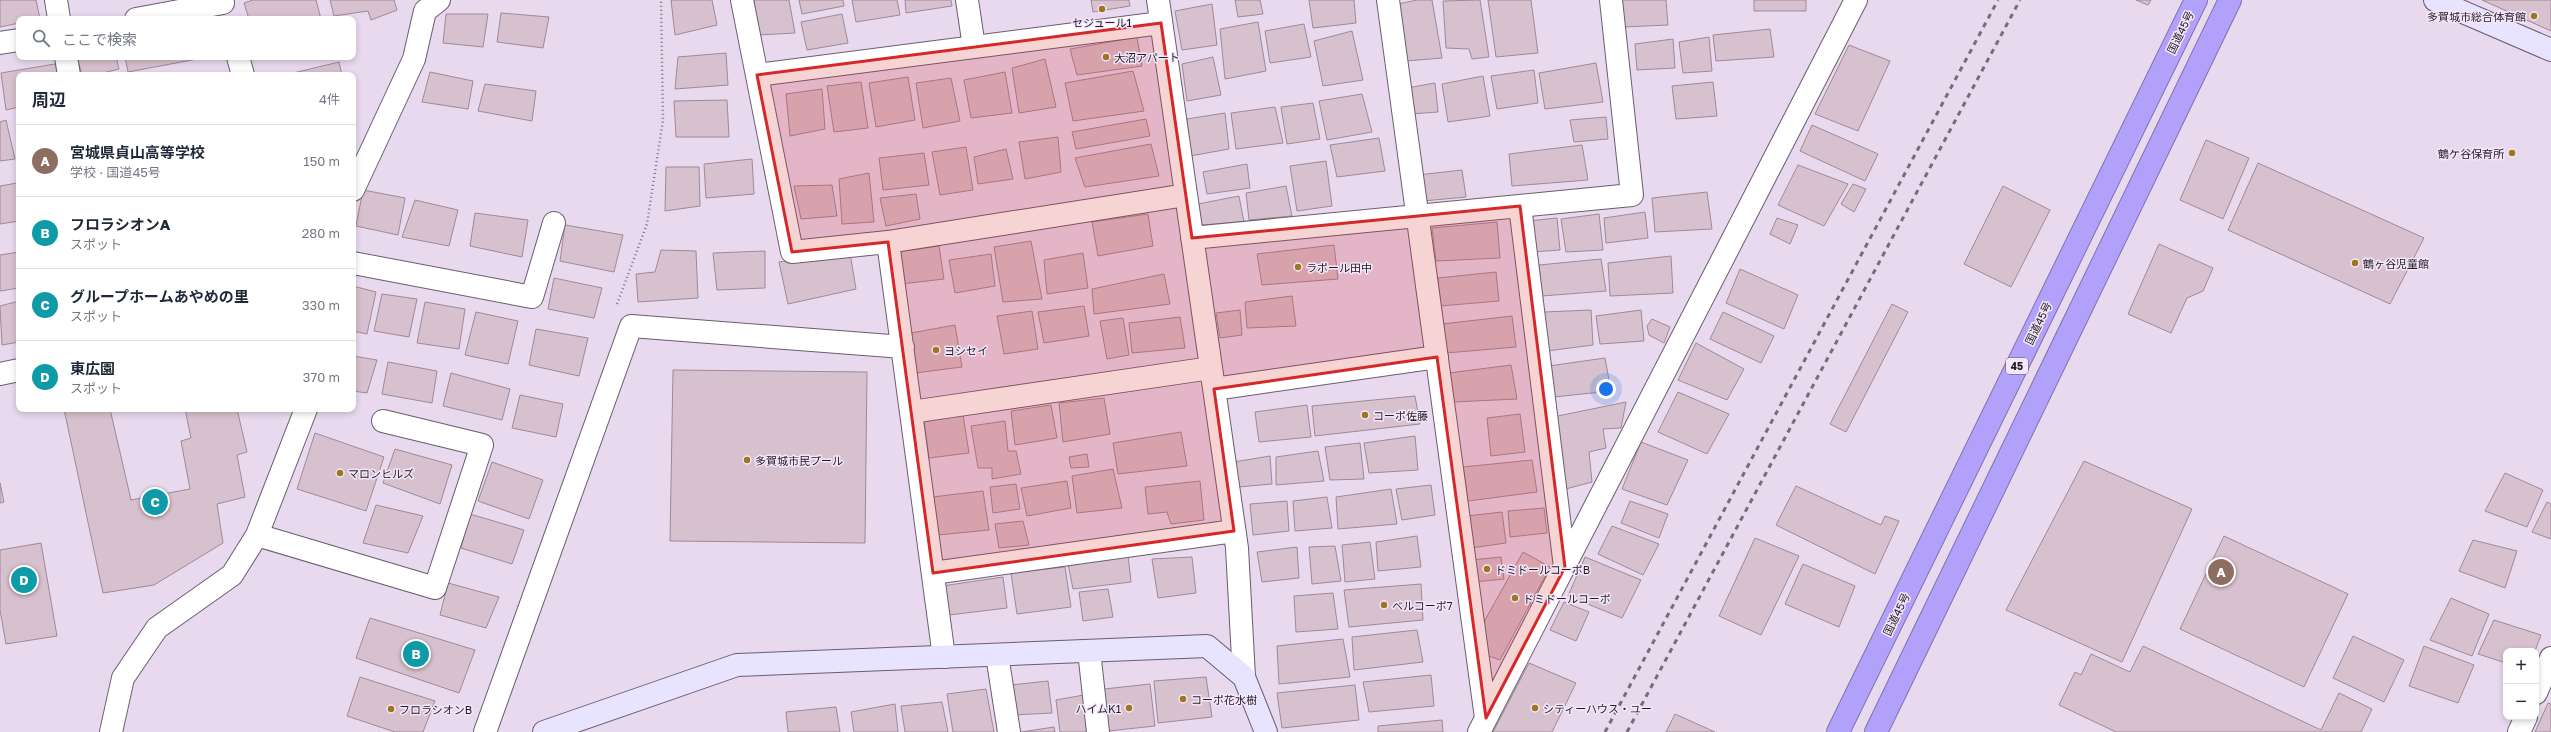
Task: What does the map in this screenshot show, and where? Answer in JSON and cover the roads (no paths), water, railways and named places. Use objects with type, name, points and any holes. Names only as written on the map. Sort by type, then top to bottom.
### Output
[{"type":"highway","name":"国道45号","points":[[1838,732],[2196,0]]},
{"type":"highway","points":[[1876,732],[2230,0]]},
{"type":"street","points":[[56,0],[59,16]]},
{"type":"street","points":[[742,0],[792,252],[888,242],[1186,195]]},
{"type":"street","points":[[968,0],[974,47]]},
{"type":"street","points":[[1158,0],[1234,531],[1244,677],[1266,732]]},
{"type":"street","points":[[1388,0],[1437,357],[1482,725]]},
{"type":"street","points":[[1192,238],[1632,195],[1611,0]]},
{"type":"street","points":[[1482,725],[1565,567],[1856,0]]},
{"type":"street","points":[[2435,0],[2551,50]]},
{"type":"street","points":[[356,184],[414,59],[429,4]]},
{"type":"street","points":[[158,16],[224,7]]},
{"type":"street","points":[[757,75],[1161,23]]},
{"type":"street","points":[[0,43],[16,40]]},
{"type":"street","points":[[66,60],[68,72]]},
{"type":"street","points":[[239,60],[242,72]]},
{"type":"street","points":[[1520,206],[1565,567]]},
{"type":"street","points":[[356,264],[532,297],[554,223]]},
{"type":"street","points":[[888,242],[944,656]]},
{"type":"street","points":[[485,732],[632,326],[902,347]]},
{"type":"street","points":[[911,412],[1212,378],[1437,357]]},
{"type":"street","points":[[0,374],[16,371]]},
{"type":"street","points":[[111,732],[123,678],[157,628],[232,575],[257,535],[305,412]]},
{"type":"street","points":[[257,535],[435,588],[482,445],[383,421]]},
{"type":"street","points":[[933,573],[1234,531]]},
{"type":"street","points":[[544,732],[737,665],[1208,646],[1244,677]]},
{"type":"street","points":[[1089,651],[1098,732]]},
{"type":"street","points":[[997,655],[1009,732]]},
{"type":"street","points":[[2539,686],[2551,658]]},
{"type":"street","points":[[2519,732],[2525,720]]},
{"type":"railway","points":[[1605,732],[1998,0]]},
{"type":"railway","points":[[1627,732],[2020,0]]},
{"type":"place","name":"セジュール1","points":[[1102,9]]},
{"type":"place","name":"多賀城市総合体育館","points":[[2534,16]]},
{"type":"place","name":"大沼アパート","points":[[1106,57]]},
{"type":"place","name":"鶴ケ谷保育所","points":[[2512,153]]},
{"type":"place","name":"鶴ヶ谷児童館","points":[[2355,263]]},
{"type":"place","name":"ラポール田中","points":[[1298,267]]},
{"type":"place","name":"ヨシセイ","points":[[936,350]]},
{"type":"place","name":"コーポ佐藤","points":[[1365,415]]},
{"type":"place","name":"多賀城市民プール","points":[[747,460]]},
{"type":"place","name":"マロンヒルズ","points":[[340,473]]},
{"type":"place","name":"グループホームあやめの里","points":[[155,502]]},
{"type":"place","name":"ドミドールコーポB","points":[[1487,569]]},
{"type":"place","name":"宮城県貞山高等学校","points":[[2221,572]]},
{"type":"place","name":"東広園","points":[[24,580]]},
{"type":"place","name":"ドミドールコーポ","points":[[1515,598]]},
{"type":"place","name":"ベルコーポ7","points":[[1384,605]]},
{"type":"place","name":"フロラシオンA","points":[[416,654]]},
{"type":"place","name":"コーポ花水樹","points":[[1183,699]]},
{"type":"place","name":"ハイムK1","points":[[1129,708]]},
{"type":"place","name":"シティーハウス・ユー","points":[[1535,708]]},
{"type":"place","name":"フロラシオンB","points":[[391,709]]}]
